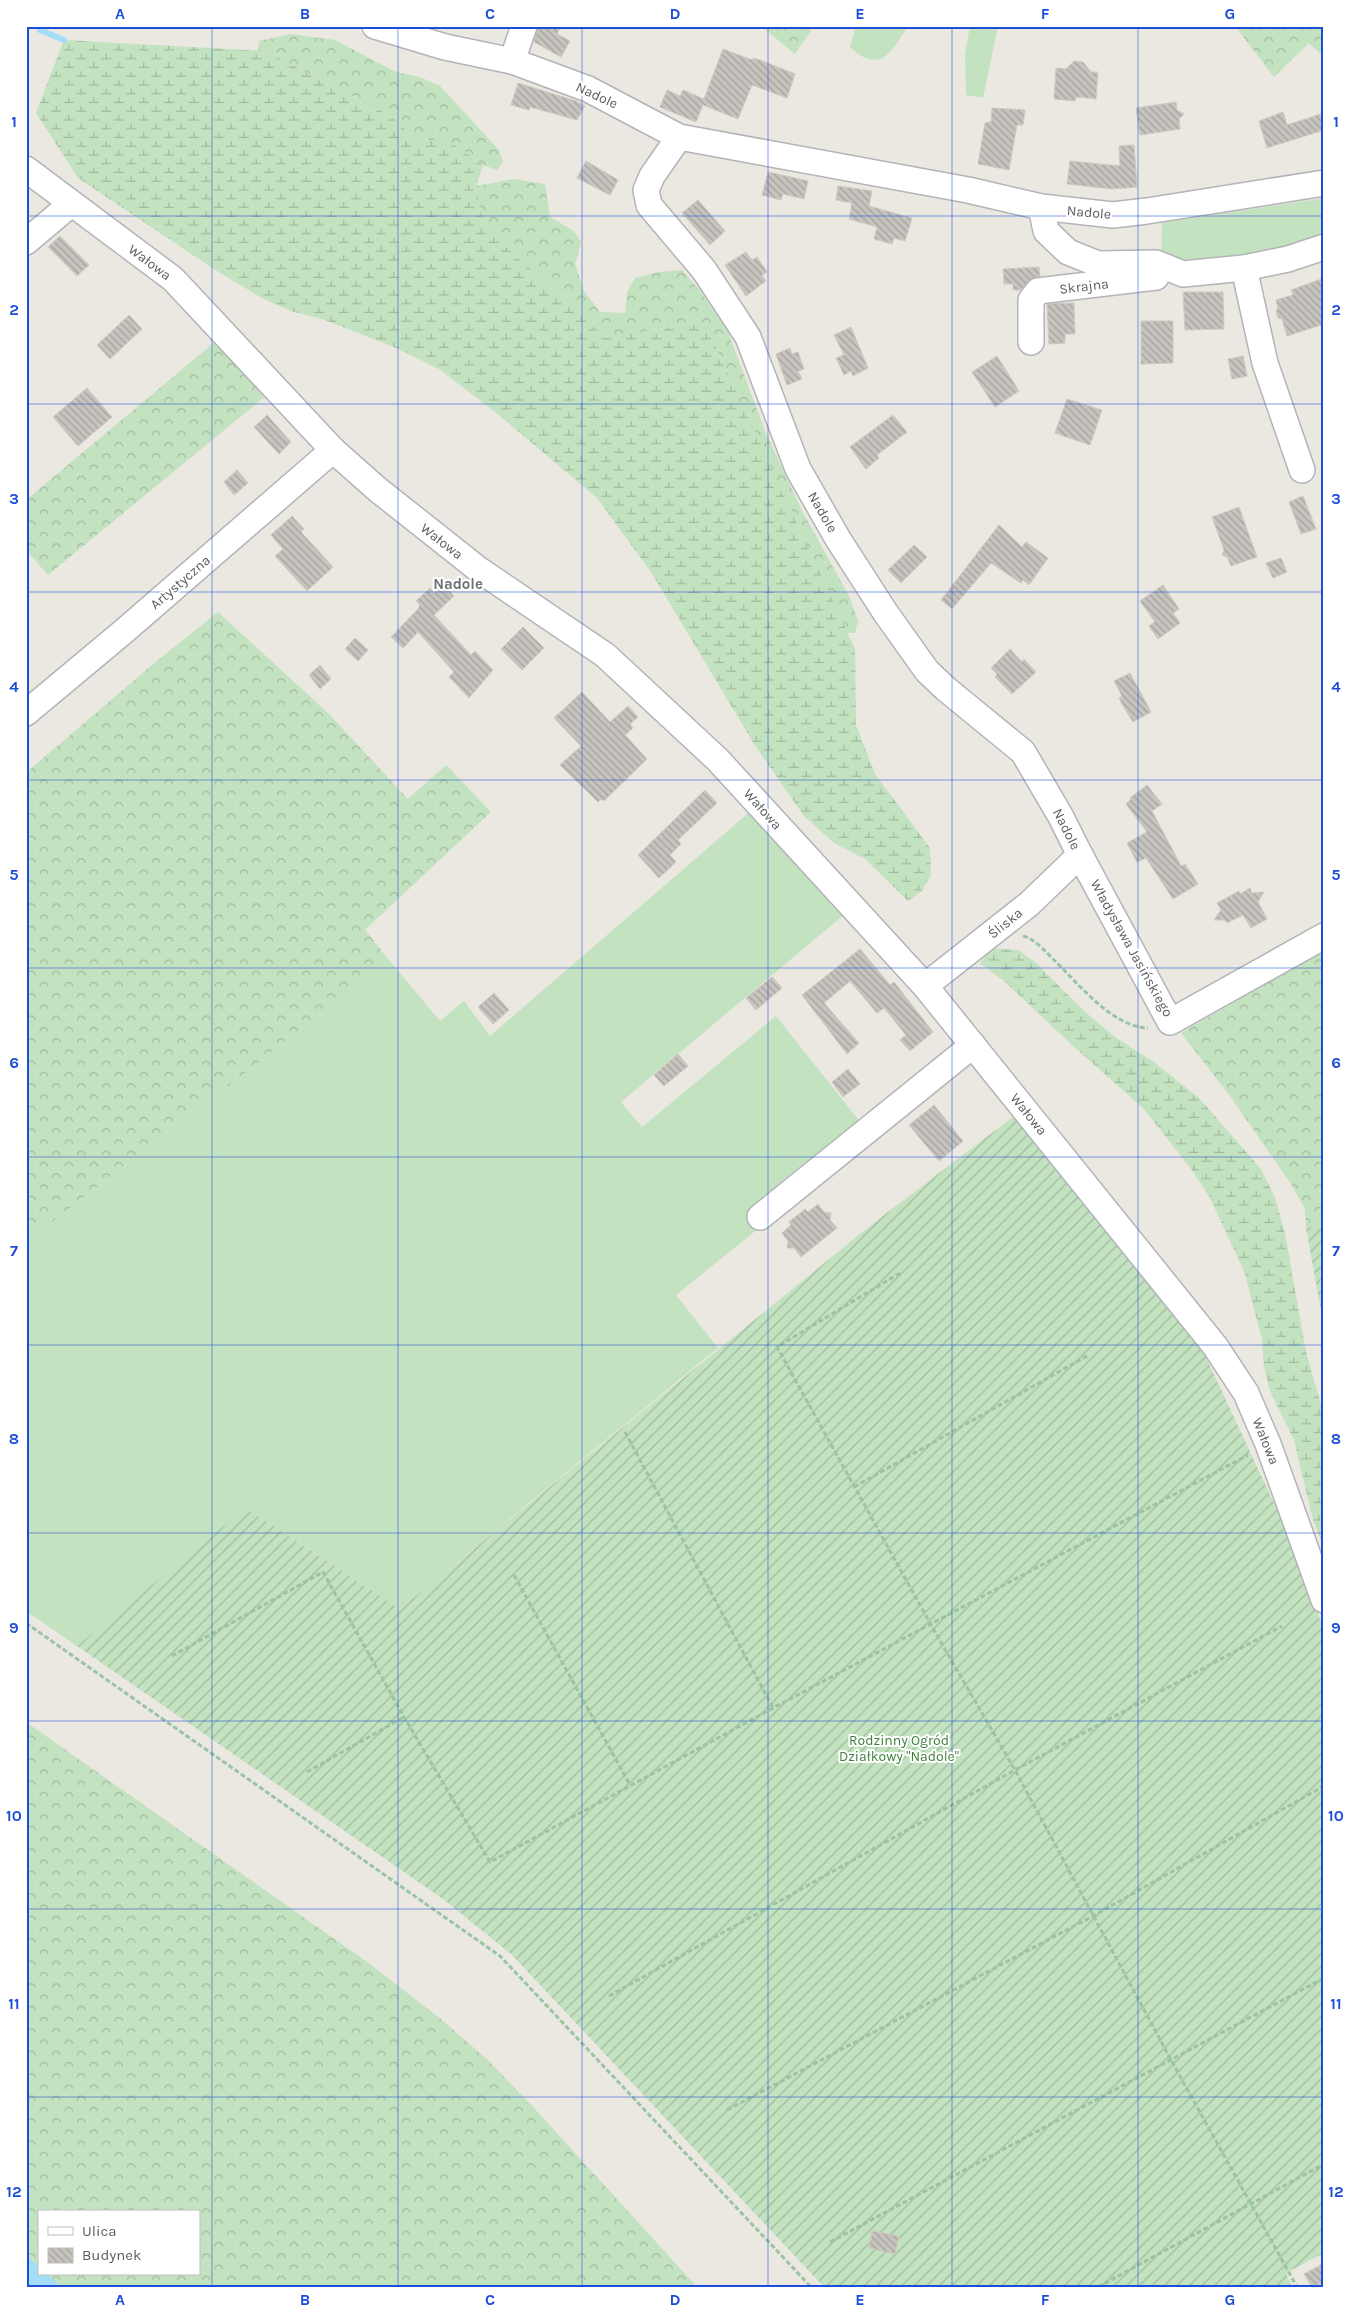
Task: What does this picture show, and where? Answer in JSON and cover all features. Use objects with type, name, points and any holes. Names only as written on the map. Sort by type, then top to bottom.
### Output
[{"type":"street","name":"Nadole","points":[[375,26],[445,47],[512,60],[588,89],[679,137],[968,190],[1041,207],[1112,215],[1324,183]]},
{"type":"street","points":[[512,60],[524,26]]},
{"type":"street","name":"Nadole","points":[[679,137],[652,176],[646,190],[648,205],[704,270],[748,337],[798,470],[838,539],[885,612],[927,671],[946,690],[1024,752],[1061,816],[1080,855]]},
{"type":"street","name":"Wałowa","points":[[26,170],[173,279],[332,450],[435,536],[478,569],[605,655],[630,677],[718,760],[925,986],[1215,1346],[1246,1393],[1268,1444],[1324,1600]]},
{"type":"street","points":[[26,242],[71,204]]},
{"type":"street","name":"Skrajna","points":[[1041,207],[1046,231],[1068,252],[1098,264],[1156,263],[1183,274]]},
{"type":"street","name":"Skrajna","points":[[1031,342],[1031,300],[1038,291],[1244,268],[1288,259],[1324,247]]},
{"type":"street","points":[[1244,268],[1266,363],[1302,470]]},
{"type":"street","name":"Artystyczna","points":[[26,713],[123,632],[332,450]]},
{"type":"street","name":"Śliska","points":[[925,986],[1029,904],[1080,855]]},
{"type":"street","name":"Władysława Jasińskiego","points":[[1080,855],[1170,1022],[1324,936]]},
{"type":"street","points":[[760,1217],[973,1045]]},
{"type":"path","points":[[996,930],[1027,937],[1037,943],[1101,1005],[1129,1025],[1149,1028],[1158,1025],[1168,1018]]},
{"type":"path","points":[[900,1273],[777,1347],[931,1625],[1015,1770],[1171,2060],[1297,2287]]},
{"type":"path","points":[[854,1487],[1087,1356]]},
{"type":"path","points":[[625,1432],[773,1708]]},
{"type":"path","points":[[172,1656],[323,1572],[404,1718],[490,1862],[773,1708],[1268,1444]]},
{"type":"path","points":[[514,1575],[630,1785]]},
{"type":"path","points":[[26,1623],[500,1956],[811,2287]]},
{"type":"path","points":[[609,1996],[1015,1770],[1282,1626]]},
{"type":"path","points":[[307,1772],[404,1718]]},
{"type":"path","points":[[727,2110],[1093,1916],[1324,1786]]},
{"type":"path","points":[[830,2242],[1324,1978]]},
{"type":"path","points":[[1098,2287],[1324,2164]]},
{"type":"green space","points":[[761,26],[806,26],[811,31],[795,54]]},
{"type":"green space","points":[[856,26],[908,26],[890,52],[877,60],[860,55],[850,47]]},
{"type":"green space","points":[[970,26],[998,26],[983,98],[966,95],[965,54]]},
{"type":"green space","points":[[1235,26],[1324,26],[1324,57],[1309,43],[1274,77]]},
{"type":"green space","points":[[291,34],[335,40],[396,72],[420,77],[440,86],[499,150],[503,162],[497,170],[483,165],[452,143],[415,138],[389,115],[265,51],[258,51],[259,41]]},
{"type":"green space","points":[[64,40],[265,51],[389,115],[415,138],[452,143],[483,165],[476,186],[484,227],[606,338],[704,321],[855,649],[856,725],[875,774],[930,848],[931,875],[921,892],[908,901],[865,859],[834,843],[804,816],[754,744],[651,572],[597,498],[494,411],[439,369],[394,347],[322,319],[291,311],[262,298],[217,271],[78,178],[36,113]]},
{"type":"green space","points":[[514,179],[545,184],[550,217],[574,231],[581,242],[575,264],[584,291],[600,312],[625,313],[627,292],[635,278],[659,272],[682,270],[700,291],[728,332],[765,431],[801,509],[849,596],[858,621],[855,633],[847,633],[704,321],[606,338],[483,227],[476,186]]},
{"type":"green space","points":[[1324,198],[1324,238],[1262,262],[1161,259],[1162,223]]},
{"type":"green space","points":[[216,341],[267,395],[48,575],[26,550],[26,500]]},
{"type":"green space","points":[[218,612],[328,713],[408,799],[446,765],[491,812],[365,930],[390,961],[26,1242],[26,773],[152,665]]},
{"type":"green space","points":[[752,810],[846,913],[621,1102],[642,1127],[776,1016],[872,1137],[676,1295],[718,1348],[400,1609],[246,1508],[77,1646],[26,1611],[26,1242],[390,961],[440,1021],[464,1001],[490,1036]]},
{"type":"green space","points":[[991,948],[1018,950],[1036,963],[1083,1010],[1115,1037],[1154,1062],[1199,1098],[1261,1169],[1275,1198],[1285,1233],[1306,1352],[1324,1415],[1324,1546],[1313,1520],[1294,1440],[1270,1391],[1264,1367],[1262,1339],[1244,1271],[1209,1196],[1189,1166],[1143,1108],[1004,981],[980,963]]},
{"type":"green space","points":[[1324,950],[1324,1230],[1320,1224],[1306,1228],[1305,1209],[1291,1184],[1230,1096],[1181,1033]]},
{"type":"green space","name":"Rodzinny Ogród Działkowy \"Nadole\"","points":[[1018,1113],[1201,1347],[1296,1550],[1324,1631],[1324,2253],[1286,2273],[1292,2287],[824,2287],[511,1954],[443,1899],[77,1646],[246,1508],[400,1609],[871,1225]]},
{"type":"green space","points":[[1320,1224],[1324,1230],[1324,1327],[1306,1228]]},
{"type":"green space","points":[[26,1722],[370,1964],[442,2020],[489,2061],[534,2108],[697,2287],[61,2287],[49,2276],[200,2276],[200,2210],[38,2210],[38,2265],[26,2255]]},
{"type":"water","points":[[26,2255],[38,2265],[38,2276],[49,2276],[61,2287],[26,2287]]},
{"type":"building","points":[[538,26],[561,26],[557,34],[570,41],[561,57],[534,42]]},
{"type":"building","points":[[723,49],[752,60],[753,58],[763,61],[795,74],[787,98],[752,85],[738,119],[703,105],[696,122],[660,107],[667,90],[680,96],[683,90],[704,99]]},
{"type":"building","points":[[1074,61],[1083,62],[1091,72],[1098,72],[1096,99],[1076,97],[1075,101],[1054,99],[1056,68],[1066,69]]},
{"type":"building","points":[[518,83],[576,101],[585,106],[577,120],[530,107],[529,110],[511,105]]},
{"type":"building","points":[[1176,102],[1177,110],[1184,114],[1179,119],[1180,129],[1140,135],[1136,108]]},
{"type":"building","points":[[992,108],[1025,110],[1023,125],[1017,125],[1009,170],[978,164],[985,123],[991,122]]},
{"type":"building","points":[[1283,112],[1287,125],[1324,113],[1324,130],[1267,148],[1259,121]]},
{"type":"building","points":[[1134,145],[1137,187],[1112,189],[1067,184],[1070,161],[1120,166],[1119,146]]},
{"type":"building","points":[[586,161],[618,180],[610,195],[577,178]]},
{"type":"building","points":[[768,172],[808,181],[804,199],[783,194],[781,200],[762,195]]},
{"type":"building","points":[[838,186],[872,191],[869,206],[912,218],[905,241],[894,238],[892,244],[874,239],[877,227],[849,219],[852,203],[836,200]]},
{"type":"building","points":[[698,200],[725,231],[710,245],[682,213]]},
{"type":"building","points":[[60,236],[89,265],[77,276],[48,247]]},
{"type":"building","points":[[746,252],[752,260],[757,257],[767,272],[762,275],[766,281],[746,296],[725,265]]},
{"type":"building","points":[[1039,267],[1040,276],[1031,279],[1021,290],[1013,290],[1013,284],[1004,284],[1003,269]]},
{"type":"building","points":[[1324,278],[1324,324],[1287,336],[1282,319],[1278,318],[1276,300],[1293,295],[1291,290]]},
{"type":"building","points":[[1183,292],[1223,292],[1224,329],[1185,330]]},
{"type":"building","points":[[1074,303],[1075,334],[1065,334],[1065,343],[1049,344],[1047,304]]},
{"type":"building","points":[[129,315],[142,329],[110,359],[97,345]]},
{"type":"building","points":[[1141,321],[1173,321],[1173,363],[1141,364]]},
{"type":"building","points":[[851,327],[868,368],[853,376],[851,371],[844,375],[836,358],[844,355],[834,335]]},
{"type":"building","points":[[790,348],[792,354],[798,352],[804,369],[798,371],[802,379],[787,385],[776,354]]},
{"type":"building","points":[[997,356],[1019,391],[995,407],[972,372]]},
{"type":"building","points":[[1243,356],[1247,376],[1232,379],[1228,359]]},
{"type":"building","points":[[87,388],[112,417],[78,446],[53,417]]},
{"type":"building","points":[[1067,399],[1102,410],[1090,445],[1055,433]]},
{"type":"building","points":[[267,415],[291,442],[279,454],[254,427]]},
{"type":"building","points":[[893,415],[907,432],[877,455],[879,458],[866,469],[850,447]]},
{"type":"building","points":[[237,470],[248,483],[234,495],[224,482]]},
{"type":"building","points":[[1303,496],[1316,529],[1301,534],[1289,502]]},
{"type":"building","points":[[1239,507],[1257,557],[1231,566],[1227,557],[1222,555],[1224,550],[1212,517]]},
{"type":"building","points":[[292,516],[304,529],[301,532],[333,567],[307,591],[275,556],[283,549],[271,535]]},
{"type":"building","points":[[999,525],[1022,547],[1026,542],[1048,558],[1029,585],[1023,580],[1021,583],[991,563],[952,609],[941,600]]},
{"type":"building","points":[[914,545],[927,557],[901,583],[888,570]]},
{"type":"building","points":[[1281,558],[1287,572],[1273,578],[1266,563]]},
{"type":"building","points":[[443,584],[454,596],[434,615],[471,655],[475,651],[493,670],[469,698],[449,677],[454,672],[418,632],[403,648],[391,637],[417,610],[420,605],[416,601],[430,588],[434,593]]},
{"type":"building","points":[[1163,585],[1179,609],[1173,613],[1180,623],[1158,639],[1149,626],[1155,622],[1140,601]]},
{"type":"building","points":[[523,627],[544,648],[522,670],[501,649]]},
{"type":"building","points":[[355,638],[368,650],[358,661],[345,649]]},
{"type":"building","points":[[1010,649],[1022,662],[1024,659],[1036,672],[1012,694],[995,677],[997,674],[991,668]]},
{"type":"building","points":[[320,665],[331,679],[320,689],[309,675]]},
{"type":"building","points":[[1130,673],[1151,712],[1133,722],[1119,698],[1122,696],[1114,681]]},
{"type":"building","points":[[582,692],[610,722],[628,706],[638,717],[630,724],[633,728],[625,735],[647,759],[604,801],[602,799],[598,802],[560,765],[581,746],[554,718]]},
{"type":"building","points":[[1147,785],[1162,804],[1152,811],[1181,866],[1185,864],[1198,884],[1173,899],[1146,858],[1137,862],[1127,843],[1147,832],[1126,804],[1130,798]]},
{"type":"building","points":[[705,790],[717,803],[678,840],[681,844],[670,855],[676,862],[659,878],[638,855]]},
{"type":"building","points":[[1250,888],[1252,893],[1264,892],[1258,902],[1267,919],[1251,928],[1243,915],[1227,923],[1225,920],[1214,920],[1221,910],[1217,903],[1239,891],[1240,894]]},
{"type":"building","points":[[860,949],[890,985],[894,982],[933,1032],[910,1051],[900,1040],[906,1035],[884,1008],[877,1013],[850,981],[824,1003],[859,1043],[847,1054],[802,995]]},
{"type":"building","points":[[772,977],[782,988],[756,1010],[746,998]]},
{"type":"building","points":[[494,993],[509,1010],[493,1024],[478,1007]]},
{"type":"building","points":[[678,1054],[688,1066],[664,1086],[654,1075]]},
{"type":"building","points":[[848,1069],[860,1084],[843,1097],[832,1082]]},
{"type":"building","points":[[934,1105],[963,1141],[939,1161],[909,1125]]},
{"type":"building","points":[[818,1204],[824,1212],[831,1213],[830,1220],[837,1228],[801,1257],[794,1248],[787,1248],[788,1241],[782,1233],[791,1225],[789,1222],[805,1209],[808,1212]]},
{"type":"building","points":[[872,2231],[899,2236],[895,2254],[869,2248]]},
{"type":"building","points":[[1324,2263],[1324,2282],[1312,2287],[1304,2274]]},
{"type":"waterway","points":[[40,30],[64,40]]},
{"type":"district","name":"Nadole","points":[[458,584]]}]
